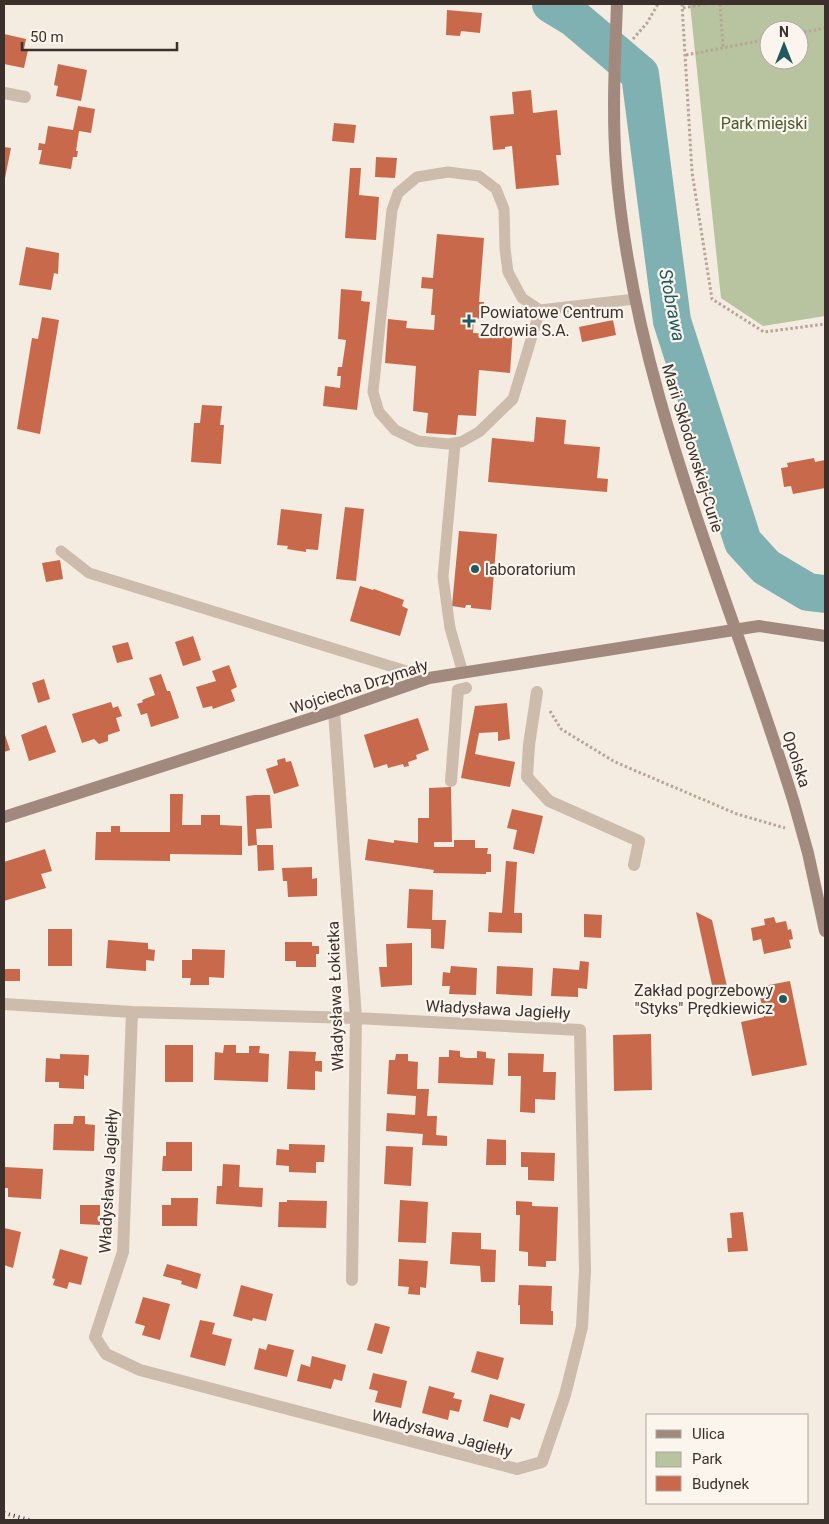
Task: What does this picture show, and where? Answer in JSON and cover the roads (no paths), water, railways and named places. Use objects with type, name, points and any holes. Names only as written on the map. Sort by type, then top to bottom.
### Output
[{"type":"main road","name":"Marii Skłodowskiej-Curie","points":[[617,4],[614,92],[616,165],[622,222],[635,299],[652,372],[675,450],[735,629]]},
{"type":"main road","name":"Wojciecha Drzymały","points":[[4,817],[334,711],[429,678],[760,626],[825,636]]},
{"type":"main road","name":"Opolska","points":[[735,629],[781,758],[808,853],[825,931]]},
{"type":"street","points":[[4,93],[25,97]]},
{"type":"street","points":[[451,781],[458,690],[466,688]]},
{"type":"street","points":[[537,692],[529,745],[527,777],[549,801],[639,841],[634,865]]},
{"type":"street","name":"Władysława Łokietka","points":[[334,711],[356,1018],[352,1280]]},
{"type":"street","name":"Władysława Jagiełły","points":[[4,1004],[132,1012],[356,1018],[580,1030],[585,1271],[582,1327],[565,1395],[542,1462],[516,1469],[140,1370],[106,1354],[95,1337],[123,1252],[132,1012]]},
{"type":"lane","points":[[540,310],[514,399],[479,432],[455,444],[418,442],[395,430],[379,412],[373,392],[392,210],[398,193],[417,177],[448,172],[479,176],[496,189],[504,209],[505,249],[508,272],[522,298],[540,310],[635,299]]},
{"type":"lane","points":[[455,444],[443,577],[450,628],[463,673]]},
{"type":"lane","points":[[62,551],[89,573],[429,678]]},
{"type":"waterway","name":"Stobrawa","points":[[551,4],[574,18],[640,74],[672,321],[743,542],[766,567],[808,592],[825,594]]},
{"type":"railway","points":[[4,1513],[29,1520]]},
{"type":"place","name":"Powiatowe Centrum Zdrowia S.A.","points":[[469,321]]},
{"type":"place","name":"laboratorium","points":[[475,569]]},
{"type":"place","name":"Zakład pogrzebowy \"Styks\" Prędkiewicz","points":[[783,999]]},
{"type":"park label","name":"Park miejski","points":[[764,123]]}]
